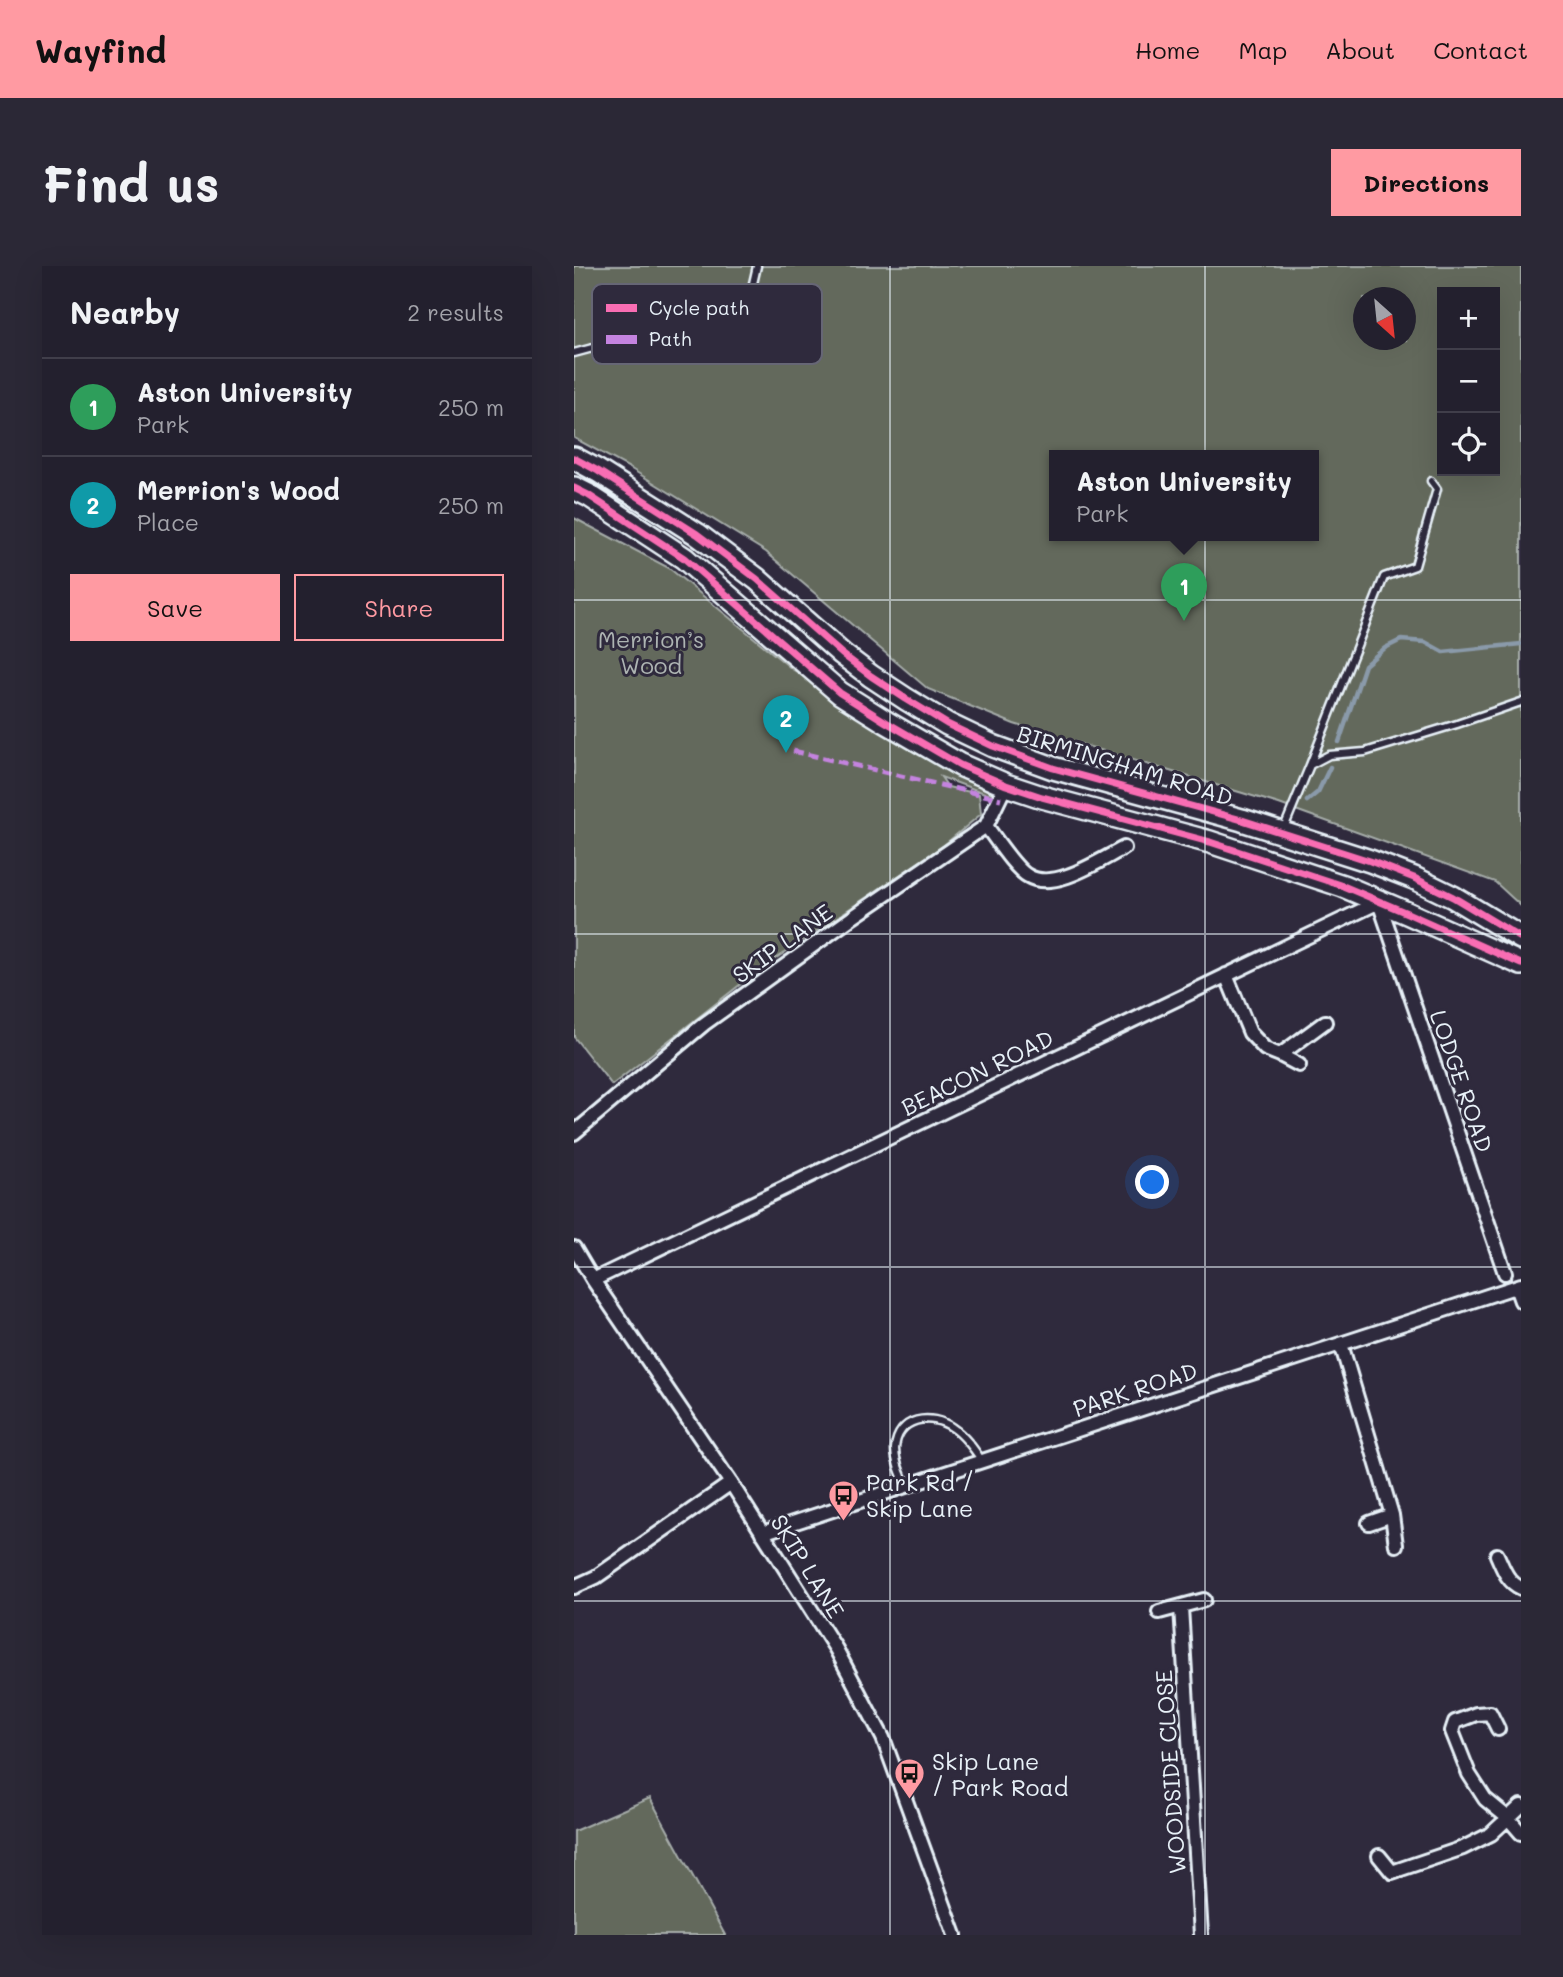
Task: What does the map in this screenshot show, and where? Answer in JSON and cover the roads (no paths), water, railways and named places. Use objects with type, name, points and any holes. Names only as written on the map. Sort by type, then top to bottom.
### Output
[{"type":"highway","name":"BIRMINGHAM ROAD","points":[[574,458],[697,534],[757,579],[842,654],[947,724],[993,746],[1053,768],[1242,820],[1351,855],[1420,881],[1453,897],[1521,938]]},
{"type":"highway","points":[[574,488],[684,558],[840,693],[960,765],[1042,797],[1210,842],[1343,886],[1521,964]]},
{"type":"highway","points":[[1343,886],[1351,855]]},
{"type":"highway","points":[[1413,915],[1420,881]]},
{"type":"street","name":"SKIP LANE","points":[[574,1133],[704,1024],[986,826],[1006,785]]},
{"type":"street","points":[[986,826],[1028,877],[1046,881],[1063,879],[1124,848]]},
{"type":"street","name":"BEACON ROAD","points":[[593,1280],[1379,902]]},
{"type":"street","name":"LODGE ROAD","points":[[1379,902],[1505,1272]]},
{"type":"street","points":[[1226,975],[1251,1033],[1265,1049],[1299,1065]]},
{"type":"street","points":[[1280,1055],[1325,1022]]},
{"type":"street","name":"SKIP LANE","points":[[574,1248],[731,1483],[836,1649],[883,1738],[955,1935]]},
{"type":"street","points":[[1519,1286],[1521,1301]]},
{"type":"street","name":"PARK ROAD","points":[[762,1532],[1519,1286]]},
{"type":"street","points":[[1341,1345],[1392,1515],[1396,1545]]},
{"type":"street","points":[[574,1587],[596,1577],[731,1483]]},
{"type":"street","points":[[1369,1523],[1392,1515]]},
{"type":"street","points":[[1497,1555],[1509,1580],[1521,1588]]},
{"type":"street","points":[[1159,1612],[1204,1600]]},
{"type":"street","name":"WOODSIDE CLOSE","points":[[1181,1607],[1201,1935]]},
{"type":"street","points":[[1498,1729],[1490,1713],[1476,1714],[1455,1722],[1452,1731],[1469,1774],[1485,1799],[1521,1833]]},
{"type":"street","points":[[1379,1856],[1392,1872],[1463,1848],[1491,1834],[1521,1806]]},
{"type":"lane","points":[[753,284],[757,266]]},
{"type":"lane","points":[[574,353],[592,348]]},
{"type":"lane","points":[[1282,833],[1384,577],[1415,566],[1437,489],[1431,481]]},
{"type":"lane","points":[[1310,765],[1329,755],[1365,752],[1521,702]]},
{"type":"lane","points":[[906,1486],[895,1456],[897,1438],[901,1429],[918,1419],[939,1420],[952,1426],[982,1461]]},
{"type":"waterway","points":[[1339,742],[1365,665],[1385,648],[1401,640],[1425,642],[1443,652],[1521,644]]},
{"type":"waterway","points":[[1307,801],[1318,792],[1330,767]]},
{"type":"place","name":"Aston University","points":[[1184,621]]},
{"type":"place","name":"Merrion's Wood","points":[[786,753]]},
{"type":"place","name":"Park Rd / Skip Lane","points":[[843,1522]]},
{"type":"place","name":"Skip Lane / Park Road","points":[[909,1801]]},
{"type":"park label","name":"Merrion’s Wood","points":[[651,652]]}]
